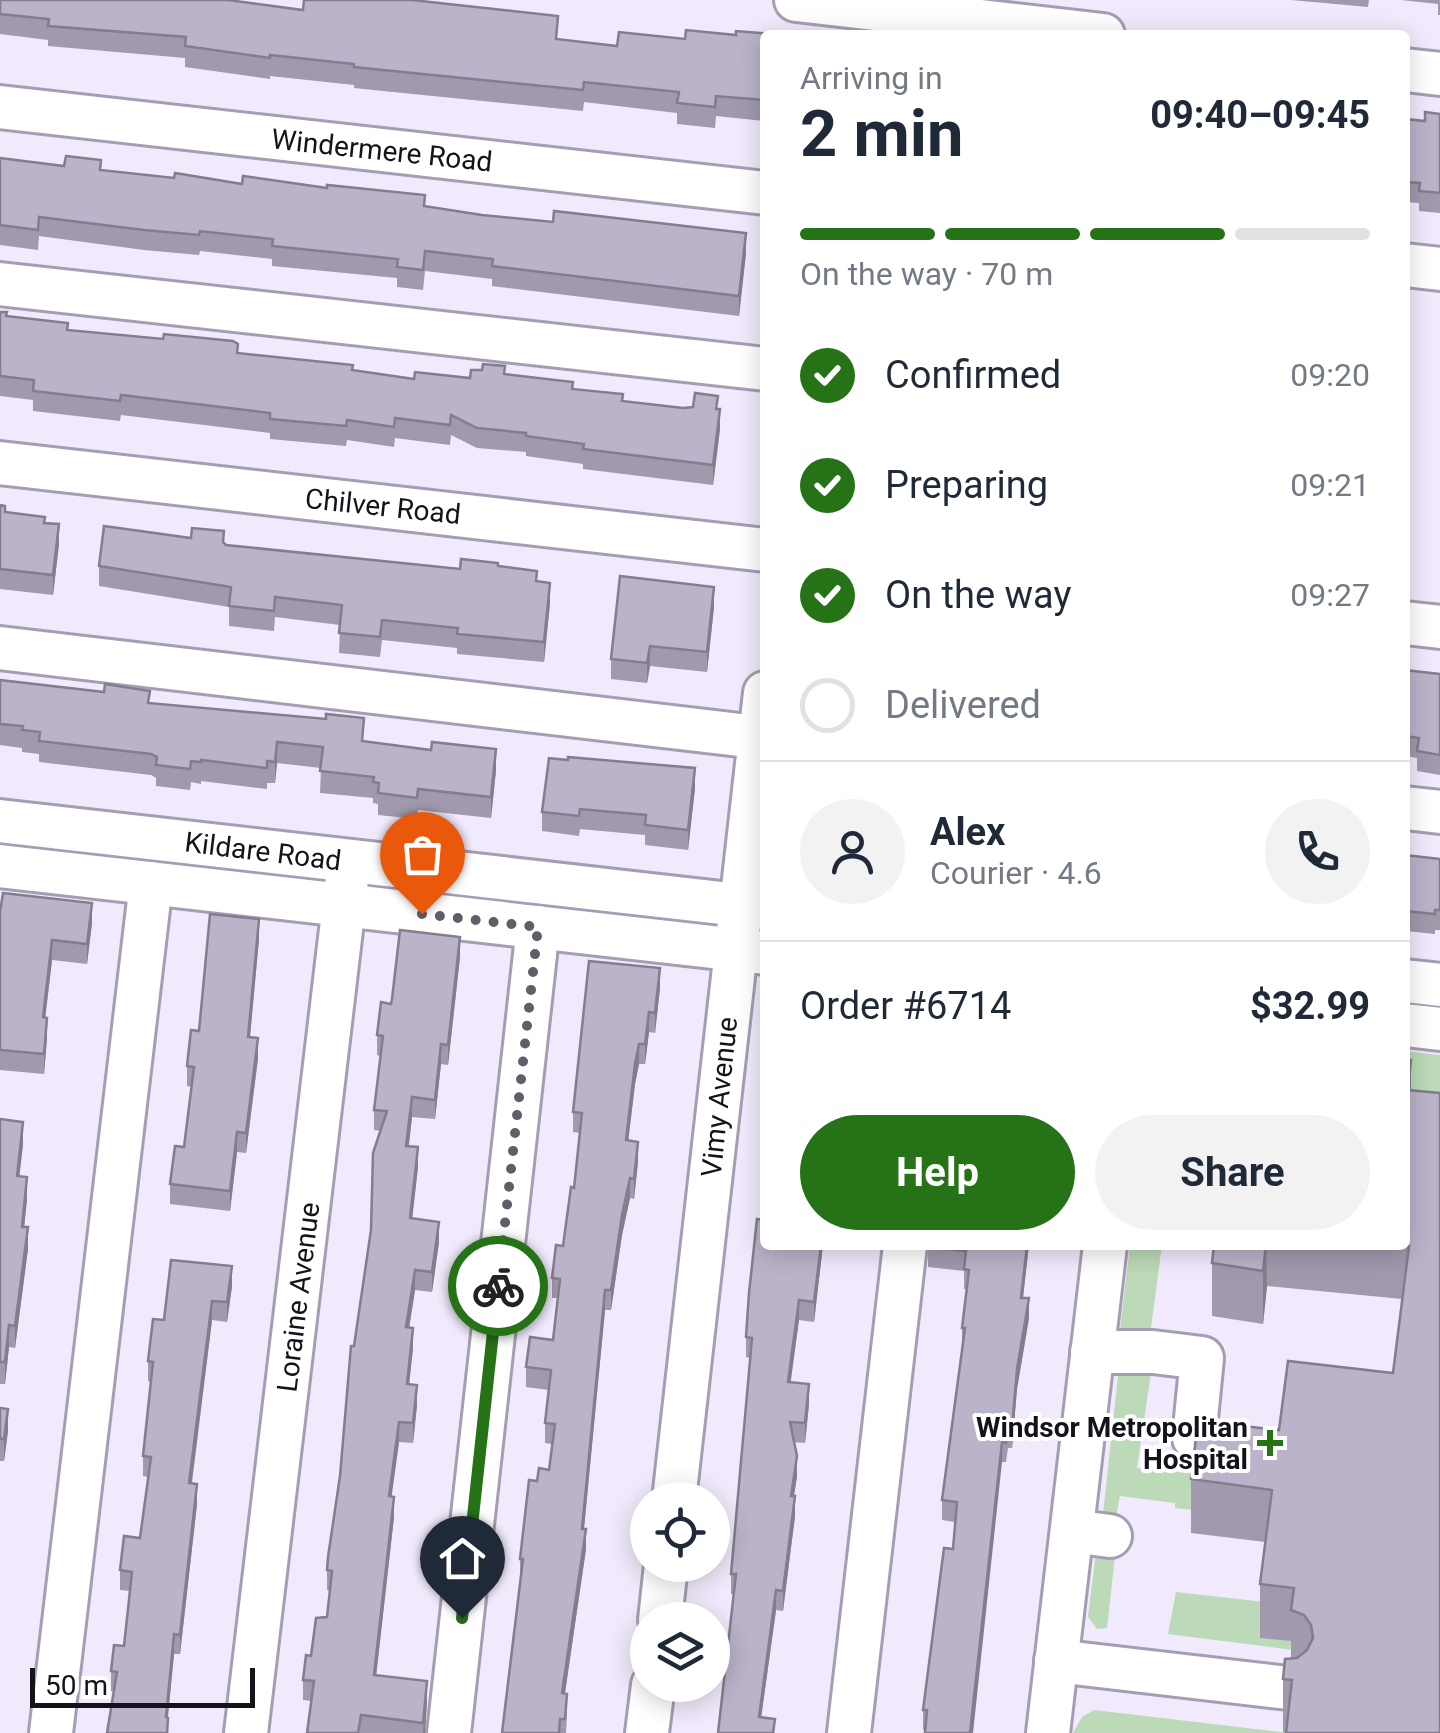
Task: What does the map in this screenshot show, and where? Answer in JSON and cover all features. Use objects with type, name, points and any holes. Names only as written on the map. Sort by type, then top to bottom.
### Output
[{"type":"street","points":[[796,0],[842,13],[1044,30]]},
{"type":"street","points":[[1410,71],[1440,74]]},
{"type":"street","name":"Windermere Road","points":[[0,107],[760,192]]},
{"type":"street","points":[[1410,267],[1440,270]]},
{"type":"street","points":[[0,284],[760,368]]},
{"type":"street","name":"Chilver Road","points":[[0,463],[760,549]]},
{"type":"street","points":[[1410,624],[1440,627]]},
{"type":"street","points":[[0,648],[760,738]]},
{"type":"street","name":"Vimy Avenue","points":[[677,1482],[751,951],[760,776]]},
{"type":"street","points":[[1410,809],[1440,812]]},
{"type":"street","name":"Kildare Road","points":[[0,821],[753,907]]},
{"type":"street","name":"Loraine Avenue","points":[[246,1733],[349,862]]},
{"type":"street","name":"Kildare Road","points":[[0,866],[751,951]]},
{"type":"street","points":[[52,1733],[152,884]]},
{"type":"street","points":[[449,1733],[538,927]]},
{"type":"street","points":[[1410,981],[1440,984]]},
{"type":"street","points":[[1410,1026],[1440,1029]]},
{"type":"street","points":[[849,1733],[904,1250]]},
{"type":"street","points":[[1048,1733],[1056,1662],[1091,1533],[1092,1352],[1104,1250]]},
{"type":"street","points":[[1092,1352],[1153,1352],[1202,1358],[1194,1438]]},
{"type":"street","points":[[1056,1662],[1288,1688]]},
{"type":"street","points":[[647,1733],[650,1702]]},
{"type":"green space","points":[[1410,1052],[1440,1055],[1440,1147],[1410,1118]]},
{"type":"green space","points":[[1129,1250],[1161,1250],[1151,1328],[1140,1337],[1119,1338]]},
{"type":"green space","points":[[1119,1366],[1152,1366],[1137,1468],[1198,1474],[1194,1510],[1175,1508],[1175,1503],[1120,1496],[1116,1516],[1103,1514]]},
{"type":"green space","points":[[1096,1553],[1115,1556],[1107,1628],[1097,1629],[1088,1617]]},
{"type":"green space","points":[[1176,1592],[1265,1602],[1261,1638],[1294,1641],[1293,1650],[1168,1634]]},
{"type":"green space","points":[[1094,1710],[1290,1733],[1073,1733],[1082,1717]]},
{"type":"building","points":[[0,0],[228,0],[303,10],[304,0],[412,0],[558,16],[556,39],[617,46],[619,32],[685,39],[686,30],[736,35],[736,31],[760,33],[760,100],[716,96],[715,107],[677,103],[679,92],[584,82],[583,90],[270,58],[185,46],[186,37],[48,26],[49,19],[0,14]]},
{"type":"building","points":[[1425,112],[1440,114],[1440,193],[1419,191],[1420,183],[1410,182],[1410,120],[1425,121]]},
{"type":"building","points":[[66,156],[101,160],[100,170],[174,178],[175,173],[242,184],[243,176],[327,188],[425,195],[424,206],[482,215],[553,222],[554,211],[746,233],[739,296],[492,266],[493,259],[425,251],[423,270],[397,267],[398,259],[272,246],[273,239],[200,231],[199,235],[39,217],[38,230],[0,225],[0,158],[64,166]]},
{"type":"building","points":[[0,312],[68,323],[67,330],[233,341],[238,344],[237,353],[353,365],[352,370],[414,379],[415,372],[470,378],[471,370],[482,370],[483,364],[505,366],[504,374],[573,382],[572,389],[623,394],[622,401],[683,408],[693,407],[695,393],[718,396],[713,465],[583,449],[584,444],[477,428],[451,415],[450,425],[395,418],[394,427],[347,420],[346,426],[270,419],[270,413],[121,395],[120,401],[33,391],[34,380],[0,376]]},
{"type":"building","points":[[0,505],[5,506],[5,512],[45,517],[44,523],[59,524],[53,575],[0,569]]},
{"type":"building","points":[[104,526],[191,538],[192,528],[224,531],[226,545],[460,569],[461,559],[537,571],[536,581],[550,583],[544,642],[457,634],[458,628],[382,620],[380,637],[339,633],[342,605],[275,597],[274,611],[229,606],[231,587],[99,566]]},
{"type":"building","points":[[620,576],[714,587],[707,652],[650,646],[647,663],[611,659]]},
{"type":"building","points":[[1410,671],[1440,674],[1440,755],[1417,751],[1419,738],[1410,737]]},
{"type":"building","points":[[0,680],[104,692],[105,684],[150,691],[148,703],[326,719],[326,714],[364,718],[362,741],[431,750],[432,742],[496,749],[491,797],[418,789],[417,798],[378,793],[379,783],[373,782],[374,777],[320,771],[323,747],[277,742],[275,762],[267,761],[267,768],[201,760],[191,761],[190,769],[156,765],[157,757],[151,754],[39,741],[40,732],[0,724]]},
{"type":"building","points":[[549,758],[695,768],[688,830],[645,825],[646,815],[580,809],[579,816],[542,812]]},
{"type":"building","points":[[1410,856],[1440,859],[1440,910],[1435,910],[1435,914],[1410,912]]},
{"type":"building","points":[[3,893],[92,903],[87,944],[52,940],[43,1017],[47,1018],[44,1054],[0,1050]]},
{"type":"building","points":[[210,914],[259,919],[248,1037],[258,1038],[246,1133],[237,1132],[230,1191],[170,1184],[175,1146],[184,1147],[194,1067],[187,1066],[191,1030],[199,1031]]},
{"type":"building","points":[[400,930],[460,937],[448,1045],[441,1044],[435,1100],[412,1097],[406,1146],[418,1147],[410,1218],[439,1222],[432,1272],[415,1270],[406,1327],[413,1328],[407,1384],[417,1385],[413,1423],[399,1422],[374,1675],[427,1681],[423,1723],[361,1715],[358,1733],[307,1733],[314,1681],[303,1680],[306,1655],[311,1656],[316,1618],[327,1617],[332,1571],[327,1570],[328,1557],[340,1476],[351,1346],[371,1230],[373,1153],[387,1111],[374,1110],[383,1036],[377,1035],[381,1002],[391,1004]]},
{"type":"building","points":[[589,961],[660,968],[655,1013],[649,1012],[645,1044],[639,1044],[635,1064],[626,1140],[638,1142],[634,1179],[630,1178],[622,1215],[611,1290],[605,1290],[582,1529],[586,1529],[562,1693],[567,1694],[565,1719],[560,1719],[559,1733],[502,1733],[529,1480],[537,1481],[539,1468],[549,1470],[555,1424],[545,1423],[551,1370],[526,1367],[530,1337],[553,1340],[560,1279],[552,1278],[556,1245],[563,1246],[582,1113],[573,1112]]},
{"type":"building","name":"Windsor Metropolitan Hospital","points":[[1410,1090],[1440,1093],[1440,1733],[1286,1733],[1292,1680],[1283,1679],[1285,1659],[1297,1658],[1307,1650],[1313,1638],[1311,1625],[1304,1615],[1291,1610],[1294,1588],[1260,1584],[1272,1490],[1191,1479],[1198,1421],[1279,1430],[1288,1361],[1393,1373],[1410,1250]]},
{"type":"building","points":[[0,1119],[23,1122],[17,1176],[27,1177],[22,1227],[28,1227],[15,1326],[9,1325],[5,1362],[0,1362]]},
{"type":"building","points":[[757,1219],[760,1250],[820,1250],[814,1302],[799,1300],[788,1382],[809,1384],[805,1423],[790,1422],[797,1456],[791,1496],[795,1496],[783,1591],[776,1590],[759,1717],[775,1719],[773,1733],[718,1733],[722,1702],[730,1702],[730,1627],[736,1574],[731,1574],[752,1338],[746,1337]]},
{"type":"building","points":[[956,1250],[1026,1250],[1021,1298],[1029,1298],[1012,1428],[1008,1428],[1006,1443],[1002,1442],[970,1733],[925,1733],[927,1710],[923,1710],[944,1548],[953,1549],[957,1502],[942,1500],[965,1328],[969,1270],[964,1269],[966,1251]]},
{"type":"building","points":[[1213,1250],[1265,1250],[1263,1271],[1212,1263]]},
{"type":"building","points":[[171,1260],[232,1266],[227,1302],[212,1301],[189,1483],[197,1484],[180,1635],[174,1634],[167,1733],[107,1733],[117,1672],[111,1671],[114,1645],[124,1646],[132,1572],[120,1570],[124,1536],[140,1538],[151,1457],[143,1456],[153,1362],[148,1361],[153,1319],[164,1320]]},
{"type":"building","points":[[0,1408],[8,1409],[4,1439],[0,1439]]},
{"type":"way so far","points":[[422,914],[538,927],[498,1286]]},
{"type":"place","name":"Windsor Metropolitan Hospital","points":[[1270,1443]]},
{"type":"route","points":[[462,1618],[498,1286]]}]
